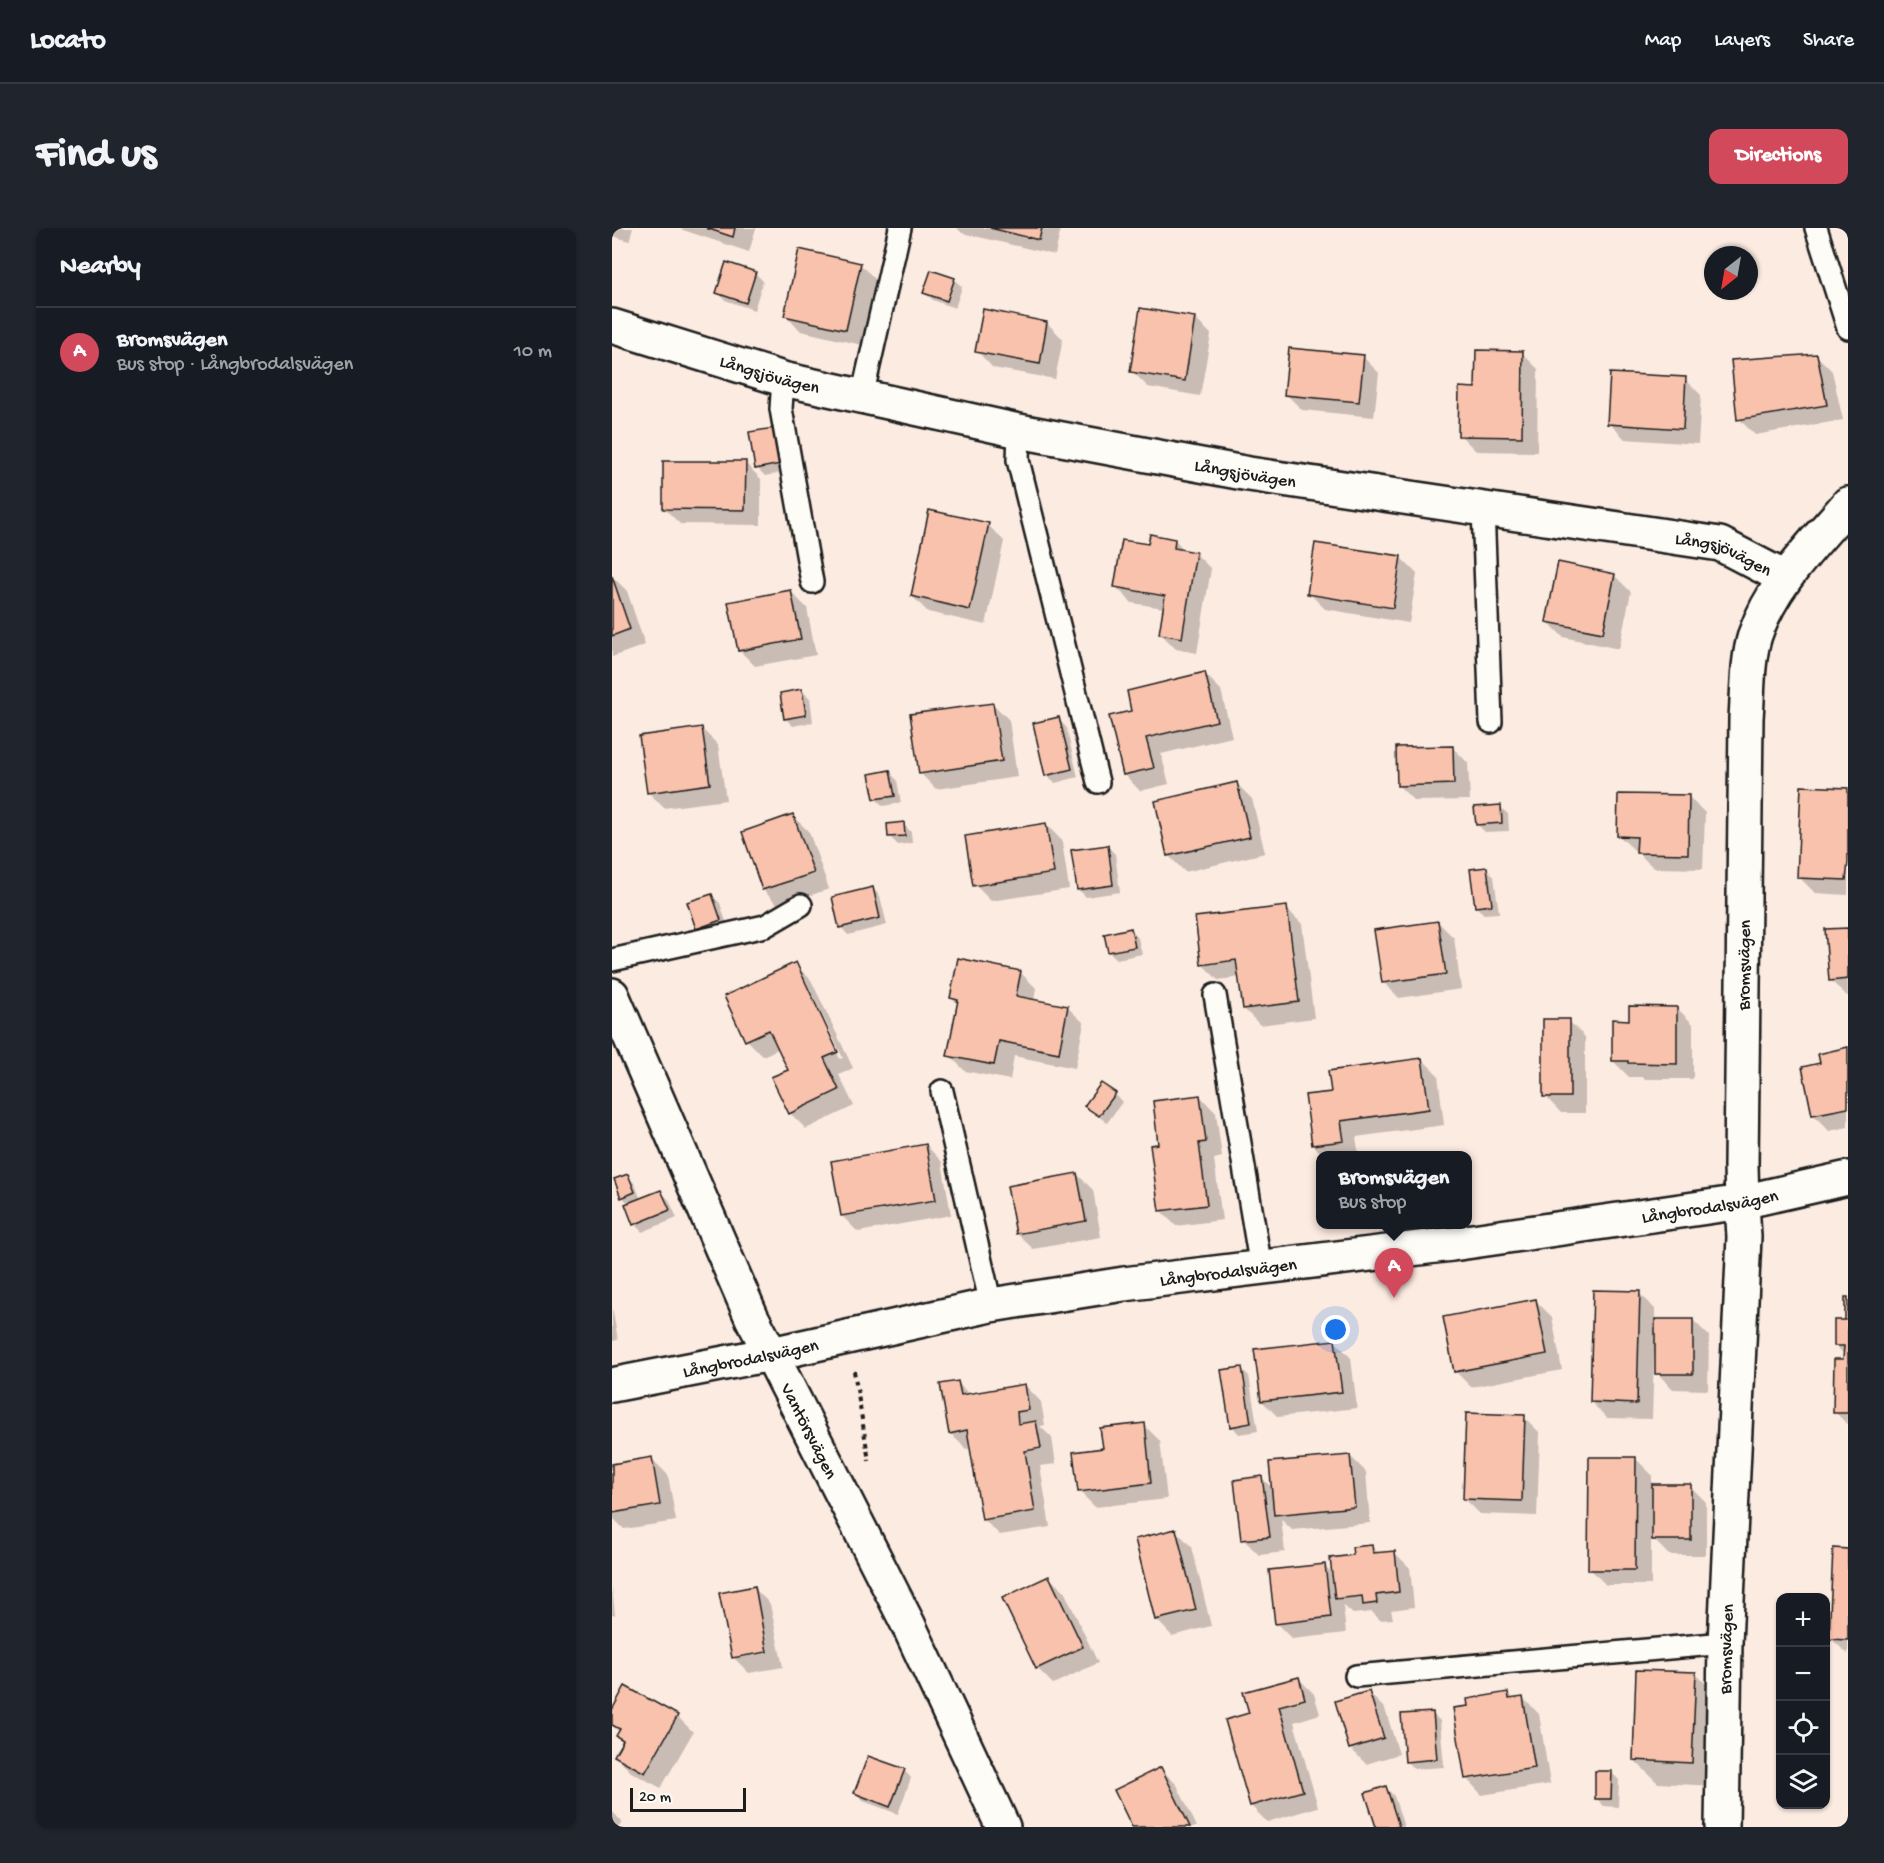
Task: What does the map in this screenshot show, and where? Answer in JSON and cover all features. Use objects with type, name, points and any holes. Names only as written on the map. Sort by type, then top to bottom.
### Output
[{"type":"street","name":"Långsjövägen","points":[[612,326],[783,379],[1019,431],[1249,474],[1720,544],[1785,578],[1848,504]]},
{"type":"street","name":"Bromsvägen","points":[[1722,1827],[1725,1643],[1744,1237],[1741,1107],[1746,718],[1755,637],[1768,606],[1785,578]]},
{"type":"street","name":"Vantörsvägen","points":[[612,995],[752,1318],[908,1624],[1003,1827]]},
{"type":"street","name":"Långbrodalsvägen","points":[[612,1385],[771,1354],[991,1305],[1124,1284],[1452,1244],[1742,1202],[1848,1178]]},
{"type":"lane","points":[[862,397],[900,228]]},
{"type":"lane","points":[[1816,228],[1848,328]]},
{"type":"lane","points":[[783,379],[781,410],[812,582]]},
{"type":"lane","points":[[1019,431],[1018,460],[1098,782]]},
{"type":"lane","points":[[1483,508],[1491,722]]},
{"type":"lane","points":[[612,960],[765,926],[801,905]]},
{"type":"lane","points":[[1215,995],[1261,1268]]},
{"type":"lane","points":[[942,1091],[991,1305]]},
{"type":"lane","points":[[1356,1676],[1725,1643]]},
{"type":"building","points":[[706,228],[735,228],[733,237]]},
{"type":"building","points":[[990,228],[1042,228],[1039,240]]},
{"type":"building","points":[[799,249],[861,263],[846,330],[784,316]]},
{"type":"building","points":[[726,262],[756,272],[746,303],[716,293]]},
{"type":"building","points":[[931,270],[955,278],[947,301],[923,293]]},
{"type":"building","points":[[1140,308],[1195,317],[1185,381],[1130,372]]},
{"type":"building","points":[[983,309],[1047,322],[1040,364],[975,352]]},
{"type":"building","points":[[1289,348],[1364,355],[1359,402],[1284,395]]},
{"type":"building","points":[[1476,350],[1523,351],[1522,437],[1458,436],[1459,387],[1475,388]]},
{"type":"building","points":[[1817,354],[1827,405],[1737,420],[1731,360]]},
{"type":"building","points":[[1610,373],[1686,377],[1683,429],[1607,424]]},
{"type":"building","points":[[774,428],[781,464],[755,469],[749,432]]},
{"type":"building","points":[[663,461],[746,461],[745,510],[663,509]]},
{"type":"building","points":[[929,510],[989,523],[970,610],[911,596]]},
{"type":"building","points":[[1150,534],[1175,539],[1174,548],[1196,552],[1182,638],[1159,634],[1165,596],[1114,587],[1122,540],[1148,544]]},
{"type":"building","points":[[1315,543],[1401,556],[1393,608],[1307,594]]},
{"type":"building","points":[[1558,562],[1615,574],[1603,633],[1546,622]]},
{"type":"building","points":[[612,576],[630,629],[612,636]]},
{"type":"building","points":[[791,590],[801,639],[738,651],[728,602]]},
{"type":"building","points":[[1205,672],[1217,721],[1146,738],[1154,768],[1123,775],[1109,716],[1131,711],[1127,691]]},
{"type":"building","points":[[802,689],[806,715],[784,719],[780,693]]},
{"type":"building","points":[[993,703],[1002,761],[919,774],[910,714]]},
{"type":"building","points":[[1059,717],[1072,769],[1045,776],[1033,723]]},
{"type":"building","points":[[702,727],[710,784],[647,793],[639,736]]},
{"type":"building","points":[[1453,746],[1454,784],[1397,786],[1396,747]]},
{"type":"building","points":[[890,770],[895,796],[874,799],[869,774]]},
{"type":"building","points":[[1237,782],[1250,837],[1167,856],[1155,801]]},
{"type":"building","points":[[1801,786],[1848,788],[1846,880],[1797,878]]},
{"type":"building","points":[[1618,794],[1689,795],[1688,854],[1636,853],[1637,837],[1617,836]]},
{"type":"building","points":[[1501,805],[1502,823],[1476,825],[1474,807]]},
{"type":"building","points":[[793,814],[814,873],[762,890],[742,832]]},
{"type":"building","points":[[904,822],[905,836],[888,837],[887,824]]},
{"type":"building","points":[[1046,823],[1054,873],[973,886],[965,836]]},
{"type":"building","points":[[1108,845],[1113,885],[1077,890],[1071,850]]},
{"type":"building","points":[[1487,867],[1492,905],[1475,907],[1470,869]]},
{"type":"building","points":[[873,887],[880,918],[839,928],[832,897]]},
{"type":"building","points":[[712,894],[721,920],[696,929],[687,902]]},
{"type":"building","points":[[1287,906],[1299,1002],[1243,1009],[1236,960],[1201,965],[1195,917]]},
{"type":"building","points":[[1438,921],[1446,974],[1382,983],[1374,930]]},
{"type":"building","points":[[1131,928],[1135,947],[1108,952],[1104,934]]},
{"type":"building","points":[[1848,928],[1848,979],[1829,981],[1825,929]]},
{"type":"building","points":[[958,958],[1021,971],[1016,996],[1068,1006],[1059,1053],[999,1041],[994,1065],[947,1056],[958,1000],[950,998]]},
{"type":"building","points":[[796,962],[838,1052],[824,1058],[839,1090],[789,1114],[771,1077],[788,1070],[769,1030],[745,1041],[724,996]]},
{"type":"building","points":[[1629,1006],[1677,1007],[1677,1064],[1612,1061],[1612,1019],[1629,1020]]},
{"type":"building","points":[[1543,1019],[1570,1019],[1570,1097],[1543,1097]]},
{"type":"building","points":[[1848,1047],[1848,1108],[1812,1115],[1802,1067],[1820,1063],[1818,1054]]},
{"type":"building","points":[[1422,1058],[1429,1109],[1341,1121],[1344,1141],[1312,1145],[1305,1095],[1331,1092],[1328,1071]]},
{"type":"building","points":[[1101,1083],[1116,1093],[1099,1116],[1084,1106]]},
{"type":"building","points":[[1200,1095],[1206,1142],[1199,1143],[1207,1205],[1159,1211],[1150,1145],[1158,1144],[1153,1101]]},
{"type":"building","points":[[926,1144],[936,1200],[841,1216],[831,1161]]},
{"type":"building","points":[[1077,1173],[1086,1221],[1016,1234],[1007,1186]]},
{"type":"building","points":[[628,1174],[635,1192],[621,1198],[614,1179]]},
{"type":"building","points":[[661,1190],[670,1210],[633,1225],[625,1204]]},
{"type":"building","points":[[1593,1290],[1640,1291],[1637,1404],[1590,1402]]},
{"type":"building","points":[[1845,1297],[1848,1297],[1848,1413],[1833,1413],[1834,1359],[1843,1359],[1844,1346],[1834,1346],[1834,1320],[1845,1320]]},
{"type":"building","points":[[1536,1299],[1547,1354],[1454,1372],[1443,1317]]},
{"type":"building","points":[[1655,1319],[1693,1319],[1693,1374],[1655,1374]]},
{"type":"building","points":[[1335,1340],[1342,1392],[1261,1401],[1254,1349]]},
{"type":"building","points":[[1242,1367],[1251,1423],[1230,1427],[1221,1370]]},
{"type":"building","points":[[958,1381],[961,1395],[1025,1384],[1029,1410],[1017,1412],[1018,1424],[1036,1421],[1041,1448],[1025,1451],[1035,1511],[982,1520],[967,1430],[949,1434],[940,1384]]},
{"type":"building","points":[[1466,1413],[1525,1415],[1522,1501],[1463,1499]]},
{"type":"building","points":[[1145,1423],[1151,1483],[1078,1492],[1073,1452],[1103,1448],[1100,1428]]},
{"type":"building","points":[[1350,1455],[1355,1507],[1274,1515],[1269,1462]]},
{"type":"building","points":[[652,1457],[660,1505],[612,1513],[612,1464]]},
{"type":"building","points":[[1589,1457],[1636,1457],[1635,1570],[1588,1570]]},
{"type":"building","points":[[1262,1476],[1270,1537],[1241,1540],[1234,1480]]},
{"type":"building","points":[[1652,1484],[1691,1484],[1691,1540],[1652,1540]]},
{"type":"building","points":[[1176,1529],[1196,1610],[1155,1620],[1135,1539]]},
{"type":"building","points":[[1372,1545],[1373,1553],[1395,1551],[1399,1592],[1376,1595],[1377,1603],[1363,1605],[1362,1596],[1335,1599],[1330,1558],[1353,1555],[1352,1547]]},
{"type":"building","points":[[1833,1548],[1848,1549],[1848,1640],[1830,1639]]},
{"type":"building","points":[[1325,1564],[1331,1617],[1275,1624],[1269,1570]]},
{"type":"building","points":[[1049,1576],[1083,1647],[1036,1669],[1002,1598]]},
{"type":"building","points":[[755,1586],[767,1652],[732,1658],[719,1593]]},
{"type":"building","points":[[1636,1670],[1696,1672],[1692,1763],[1633,1760]]},
{"type":"building","points":[[1299,1677],[1305,1699],[1279,1706],[1303,1791],[1250,1806],[1225,1720],[1249,1713],[1243,1692]]},
{"type":"building","points":[[625,1686],[678,1715],[645,1773],[614,1756],[623,1740],[616,1736],[620,1729],[612,1725],[612,1710]]},
{"type":"building","points":[[1369,1691],[1384,1738],[1349,1749],[1335,1701]]},
{"type":"building","points":[[1508,1692],[1509,1699],[1523,1697],[1535,1768],[1465,1779],[1453,1708],[1468,1706],[1467,1699]]},
{"type":"building","points":[[1433,1712],[1437,1759],[1405,1762],[1401,1714]]},
{"type":"building","points":[[868,1756],[905,1769],[890,1807],[854,1793]]},
{"type":"building","points":[[1161,1767],[1190,1827],[1132,1827],[1114,1790]]},
{"type":"building","points":[[1595,1771],[1612,1771],[1611,1799],[1595,1799]]},
{"type":"building","points":[[1386,1786],[1399,1826],[1397,1827],[1376,1827],[1365,1793]]},
{"type":"place","name":"Bromsvägen","points":[[1394,1298]]}]
